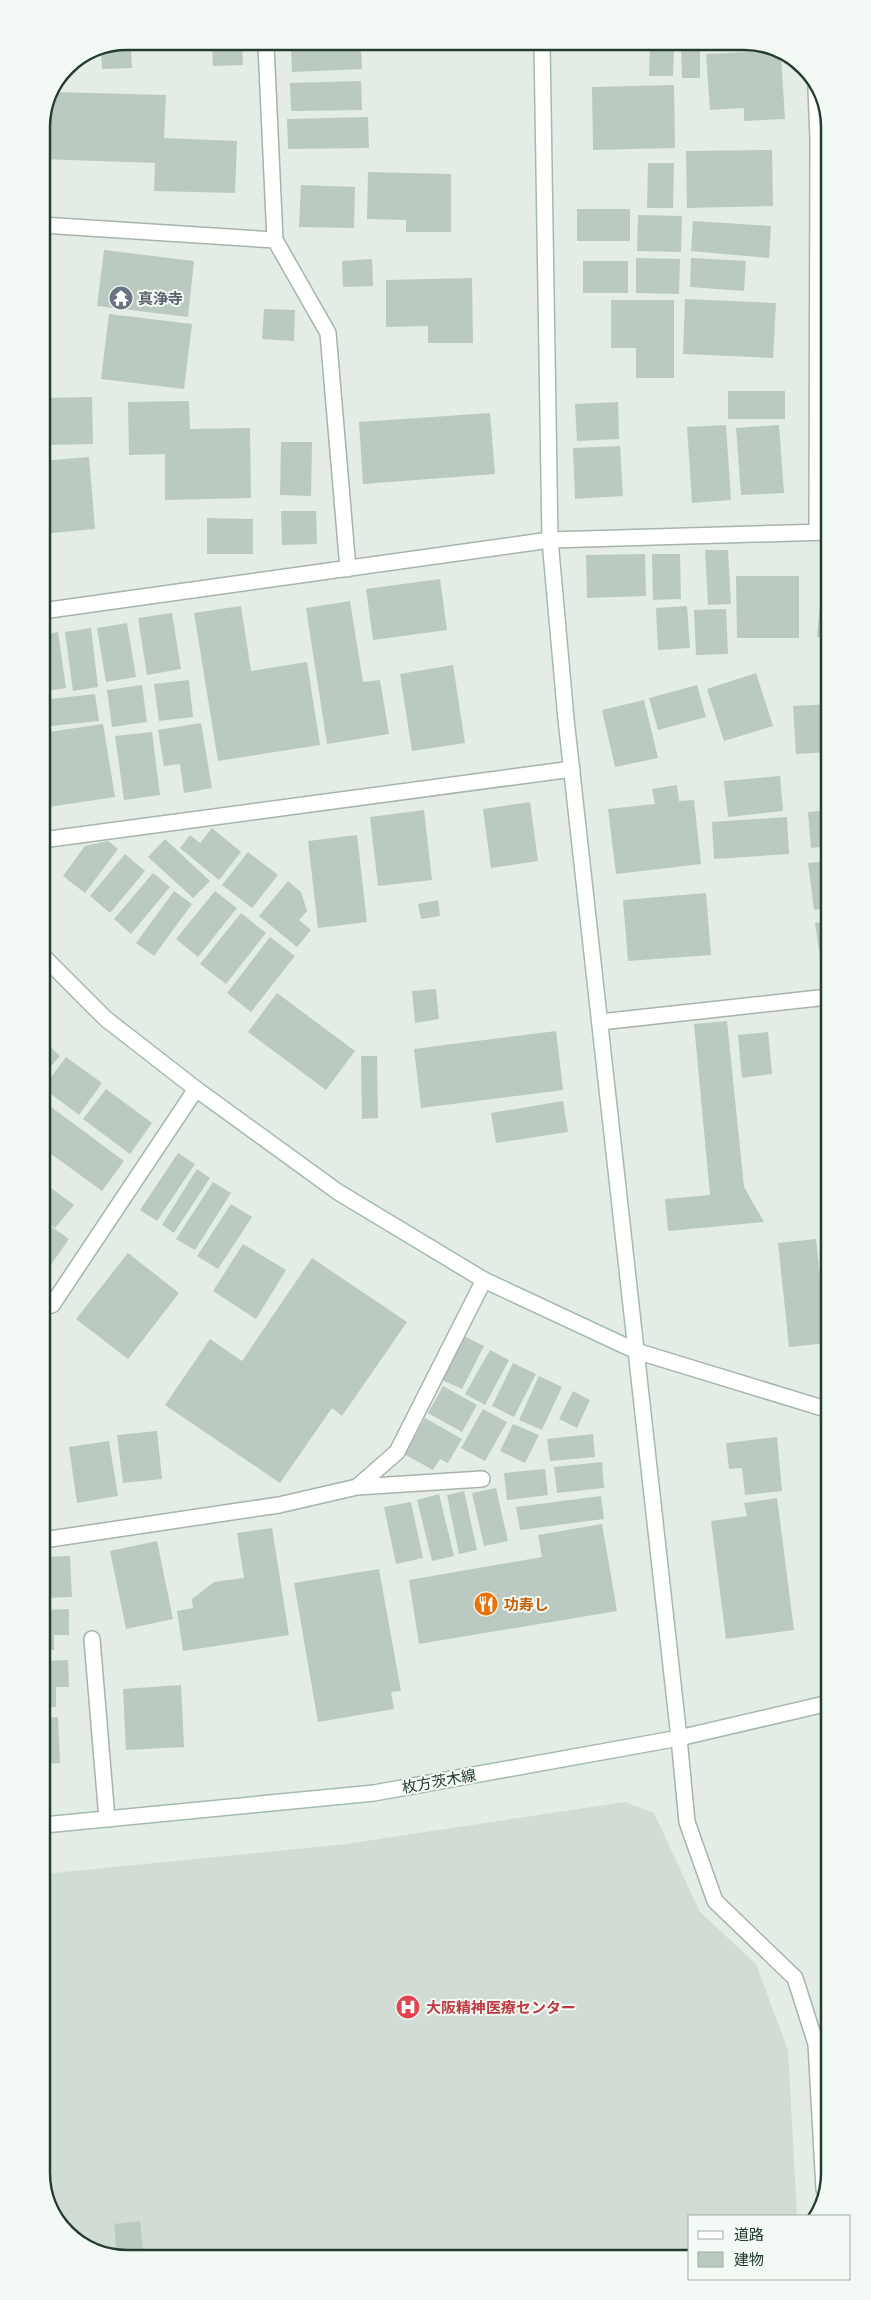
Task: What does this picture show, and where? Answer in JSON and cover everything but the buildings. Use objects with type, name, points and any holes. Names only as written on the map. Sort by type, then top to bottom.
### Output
[{"type":"street","points":[[266,50],[275,240],[328,333],[348,569]]},
{"type":"street","points":[[542,50],[550,540],[572,769],[687,1822],[715,1901],[795,1978],[816,2044],[821,2091]]},
{"type":"street","points":[[50,226],[275,240]]},
{"type":"street","points":[[50,610],[550,540],[821,531]]},
{"type":"street","points":[[50,839],[572,769]]},
{"type":"street","points":[[50,964],[106,1018],[196,1089],[338,1192],[484,1280],[636,1351],[821,1408]]},
{"type":"street","points":[[600,1022],[821,998]]},
{"type":"street","points":[[50,1305],[196,1089]]},
{"type":"street","points":[[357,1487],[397,1452],[484,1280]]},
{"type":"street","points":[[50,1539],[279,1505],[357,1487],[482,1479]]},
{"type":"street","points":[[92,1639],[107,1819]]},
{"type":"street","name":"枚方茨木線","points":[[50,1824],[374,1792],[679,1738],[821,1704]]},
{"type":"shaded area","name":"大阪精神医療センター","points":[[625,1802],[654,1813],[700,1912],[756,1964],[788,2050],[797,2215],[688,2215],[688,2250],[122,2250],[98,2244],[76,2231],[60,2211],[53,2193],[50,2173],[50,1873],[346,1844]]},
{"type":"place","name":"真浄寺","points":[[121,298]]},
{"type":"place","name":"功寿し","points":[[486,1604]]},
{"type":"place","name":"大阪精神医療センター","points":[[408,2007]]}]
